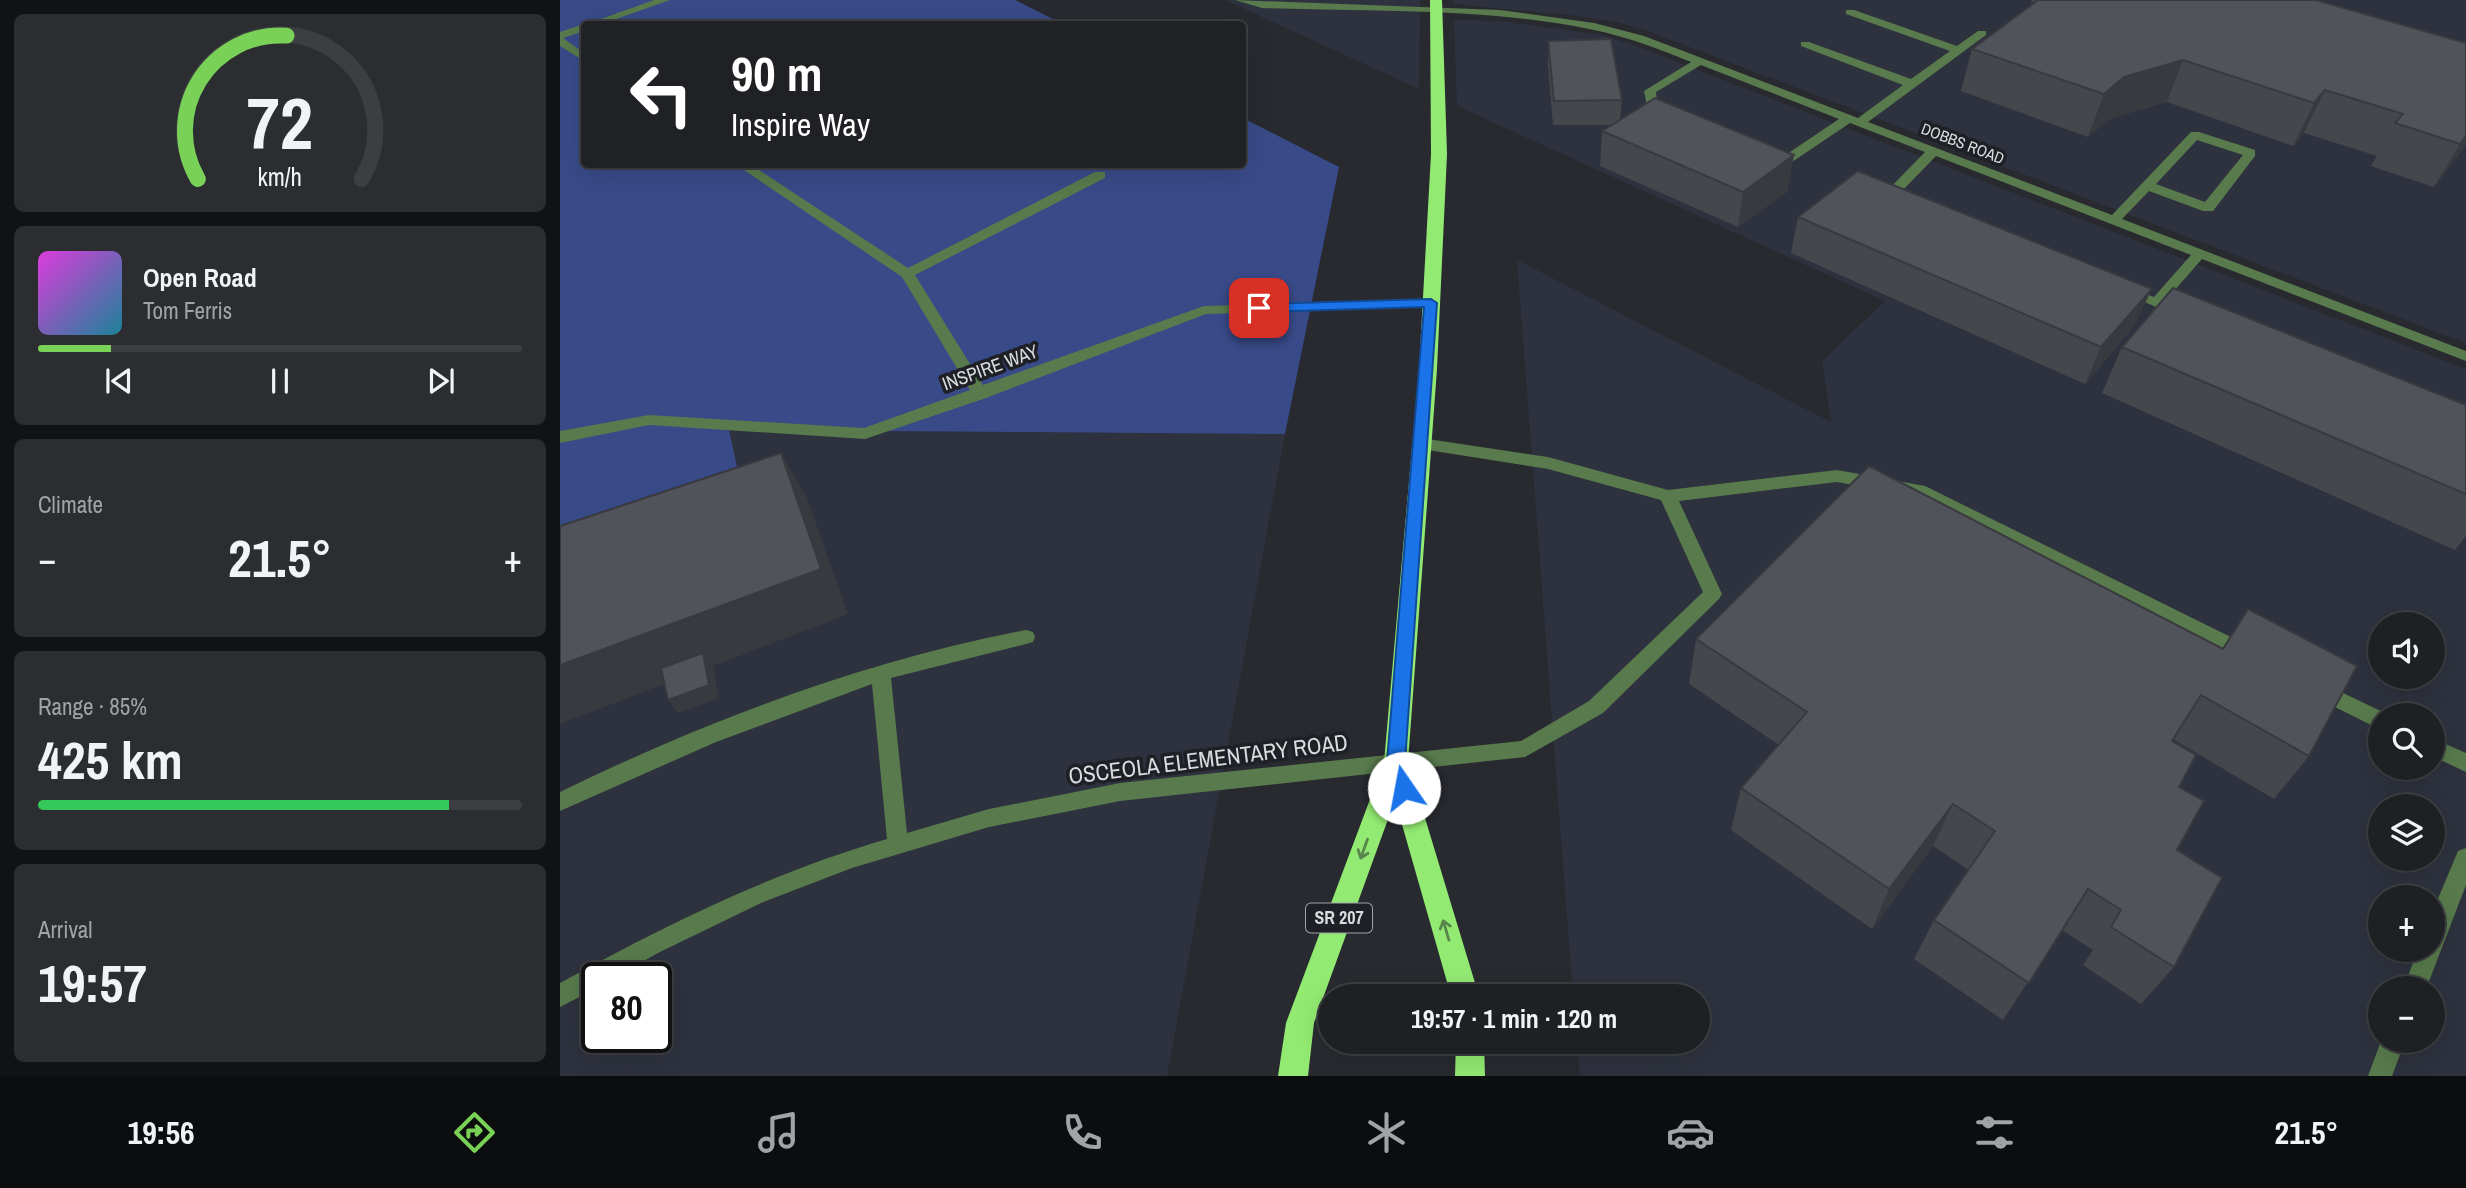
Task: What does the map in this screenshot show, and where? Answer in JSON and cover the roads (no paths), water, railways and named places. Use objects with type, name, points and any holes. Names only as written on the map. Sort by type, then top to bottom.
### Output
[{"type":"highway","name":"SR 207","points":[[1293,1076],[1300,1023],[1396,762],[1431,303],[1439,154],[1436,6]]},
{"type":"highway","name":"SR 207","points":[[1396,762],[1461,984]]},
{"type":"highway","points":[[1470,1054],[1470,1076]]},
{"type":"street","points":[[602,21],[665,0]]},
{"type":"street","name":"DOBBS ROAD","points":[[1240,0],[1262,5],[1436,6],[1544,14],[1606,27],[2466,356]]},
{"type":"street","points":[[1850,12],[1958,50]]},
{"type":"street","points":[[560,36],[581,28]]},
{"type":"street","points":[[1763,149],[1788,159],[1912,84],[1982,33]]},
{"type":"street","points":[[560,41],[581,56]]},
{"type":"street","points":[[1805,44],[1912,84]]},
{"type":"street","points":[[1688,118],[1651,103],[1650,91],[1700,61]]},
{"type":"street","points":[[2114,220],[2195,135],[2251,153],[2208,208],[2149,186]]},
{"type":"street","points":[[1917,204],[1892,193],[1934,151]]},
{"type":"street","points":[[747,168],[907,274],[979,394]]},
{"type":"street","points":[[907,274],[1100,175]]},
{"type":"street","points":[[2156,303],[2200,253]]},
{"type":"street","points":[[2119,287],[2194,318]]},
{"type":"street","name":"INSPIRE WAY","points":[[560,437],[649,420],[865,434],[1204,310],[1431,303]]},
{"type":"street","points":[[1421,443],[1548,463],[1668,496],[1836,476],[1925,492],[2257,659]]},
{"type":"street","name":"OSCEOLA ELEMENTARY ROAD","points":[[560,996],[652,944],[753,896],[851,859],[989,818],[1120,792],[1525,749],[1596,707],[1713,594],[1668,496]]},
{"type":"street","points":[[560,802],[692,743],[881,673],[974,646],[1026,637]]},
{"type":"street","points":[[881,673],[898,845]]},
{"type":"street","points":[[2306,683],[2368,714]]},
{"type":"street","points":[[2445,752],[2466,763]]},
{"type":"street","points":[[2445,910],[2466,858]]},
{"type":"street","points":[[2380,1076],[2389,1053]]}]
